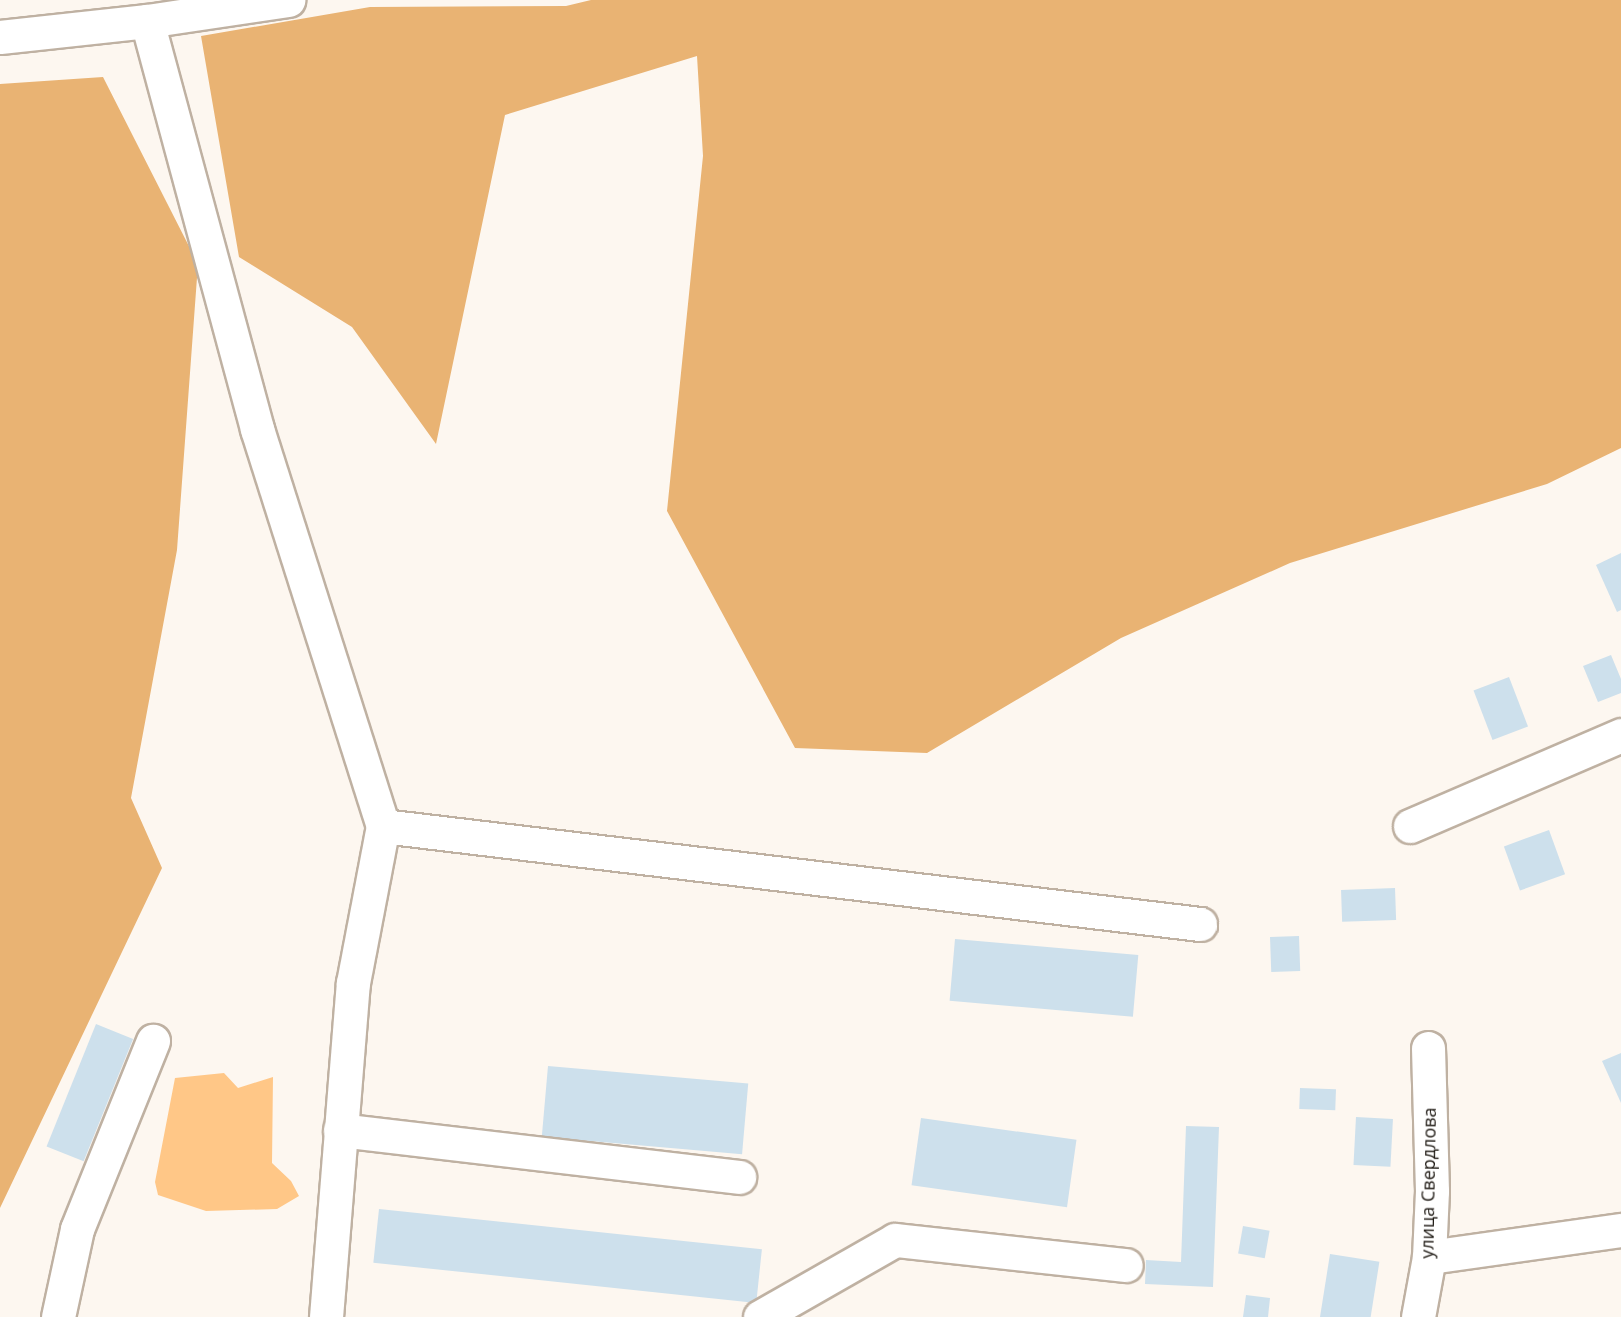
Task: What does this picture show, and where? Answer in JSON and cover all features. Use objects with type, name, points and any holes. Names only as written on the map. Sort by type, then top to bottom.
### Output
[{"type":"street","points":[[0,37],[147,21],[288,0]]},
{"type":"street","points":[[147,21],[257,429],[383,826],[352,983],[326,1317]]},
{"type":"street","points":[[1410,826],[1621,735]]},
{"type":"street","points":[[383,826],[1200,924]]},
{"type":"street","points":[[58,1317],[77,1229],[153,1041]]},
{"type":"street","name":"улица Свердлова","points":[[1418,1317],[1429,1257],[1432,1191],[1428,1048]]},
{"type":"street","points":[[340,1130],[739,1177]]},
{"type":"street","points":[[1429,1257],[1621,1230]]},
{"type":"street","points":[[760,1317],[895,1240],[1126,1265]]},
{"type":"shaded area","points":[[591,0],[1621,0],[1621,448],[1547,484],[1290,563],[1121,638],[927,753],[795,748],[667,511],[703,156],[697,56],[505,115],[436,444],[352,327],[239,257],[201,36],[370,7],[566,6]]},
{"type":"shaded area","points":[[103,77],[198,264],[177,550],[131,798],[162,868],[0,1208],[0,84]]},
{"type":"shaded area","points":[[224,1073],[238,1088],[273,1077],[272,1163],[291,1181],[299,1196],[277,1209],[206,1211],[158,1195],[155,1182],[175,1078]]},
{"type":"building","points":[[1621,553],[1621,610],[1617,612],[1596,565]]},
{"type":"building","points":[[1611,655],[1621,679],[1621,693],[1598,702],[1583,666]]},
{"type":"building","points":[[1509,677],[1528,726],[1493,740],[1474,691]]},
{"type":"building","points":[[1549,830],[1565,874],[1520,891],[1504,846]]},
{"type":"building","points":[[1395,888],[1396,920],[1342,922],[1341,890]]},
{"type":"building","points":[[1299,936],[1300,971],[1271,972],[1270,937]]},
{"type":"building","points":[[955,939],[1138,955],[1133,1017],[950,1001]]},
{"type":"building","points":[[96,1024],[133,1039],[84,1161],[47,1146]]},
{"type":"building","points":[[1621,1053],[1621,1103],[1602,1061]]},
{"type":"building","points":[[548,1066],[748,1084],[742,1154],[542,1137]]},
{"type":"building","points":[[1300,1088],[1336,1089],[1335,1110],[1299,1109]]},
{"type":"building","points":[[1356,1117],[1393,1119],[1390,1167],[1353,1165]]},
{"type":"building","points":[[921,1118],[1076,1140],[1067,1207],[912,1185]]},
{"type":"building","points":[[1186,1126],[1219,1127],[1213,1287],[1145,1284],[1146,1260],[1181,1262]]},
{"type":"building","points":[[379,1209],[762,1249],[756,1303],[373,1263]]},
{"type":"building","points":[[1243,1226],[1270,1231],[1265,1258],[1238,1254]]},
{"type":"building","points":[[1330,1254],[1379,1262],[1371,1317],[1320,1317]]},
{"type":"building","points":[[1246,1295],[1270,1298],[1268,1317],[1243,1317]]}]
